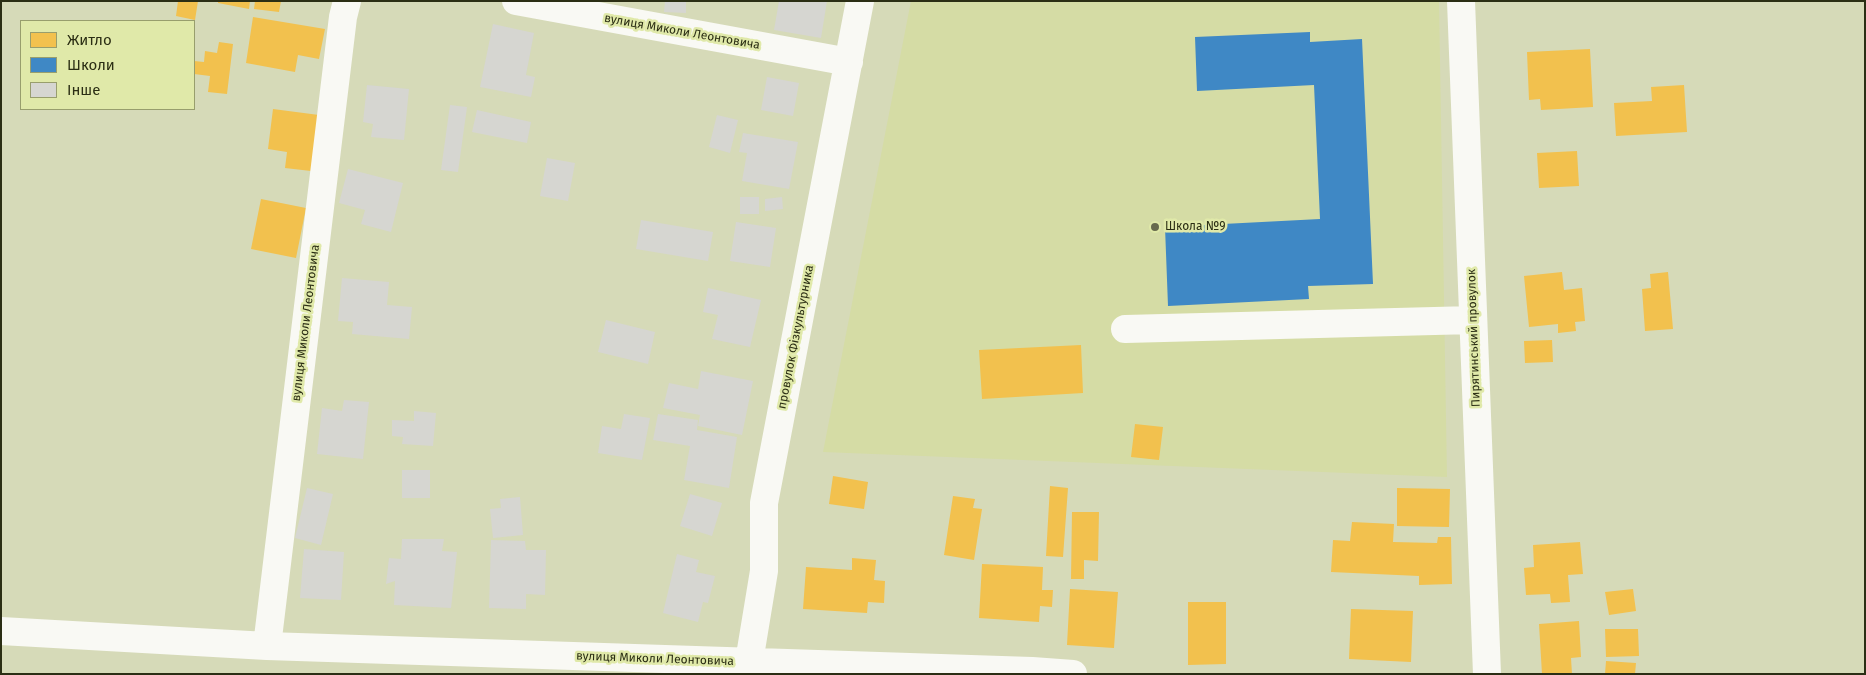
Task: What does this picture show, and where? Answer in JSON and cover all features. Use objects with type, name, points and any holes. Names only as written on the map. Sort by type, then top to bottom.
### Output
[{"type":"street","name":"вулиця Миколи Леонтовича","points":[[267,646],[343,17],[347,1]]},
{"type":"street","name":"вулиця Миколи Леонтовича","points":[[516,1],[849,62]]},
{"type":"street","name":"провулок Фізкультурника","points":[[748,668],[764,571],[764,503],[860,1]]},
{"type":"street","name":"Пирятинський провулок","points":[[1461,1],[1487,674]]},
{"type":"street","points":[[1125,329],[1473,320]]},
{"type":"street","name":"вулиця Миколи Леонтовича","points":[[1,631],[267,646],[748,668],[1032,670],[1073,674]]},
{"type":"shaded area","name":"Школа №9","points":[[911,1],[1439,1],[1447,477],[823,452]]},
{"type":"building: Житло","points":[[178,1],[198,1],[195,20],[176,16]]},
{"type":"building: Житло","points":[[218,1],[250,1],[249,9],[218,3]]},
{"type":"building: Житло","points":[[255,1],[281,1],[279,12],[254,9]]},
{"type":"building: Житло","points":[[253,17],[325,29],[319,59],[298,55],[295,72],[246,63]]},
{"type":"building: Житло","points":[[219,42],[233,44],[227,94],[208,92],[210,76],[195,74],[195,61],[204,62],[205,51],[217,53]]},
{"type":"building: Житло","points":[[1590,49],[1593,107],[1541,110],[1540,99],[1529,100],[1527,52]]},
{"type":"building: Житло","points":[[1684,85],[1687,132],[1616,136],[1614,103],[1652,101],[1651,87]]},
{"type":"building: Житло","points":[[273,109],[319,115],[311,171],[285,168],[287,152],[268,149]]},
{"type":"building: Житло","points":[[1577,151],[1579,186],[1539,188],[1537,153]]},
{"type":"building: Житло","points":[[261,199],[306,208],[296,258],[251,249]]},
{"type":"building: Житло","points":[[1562,272],[1564,290],[1582,288],[1585,321],[1575,322],[1576,331],[1558,333],[1558,324],[1529,327],[1524,276]]},
{"type":"building: Житло","points":[[1668,272],[1673,329],[1645,331],[1642,289],[1651,288],[1650,274]]},
{"type":"building: Житло","points":[[1552,340],[1553,362],[1525,363],[1524,341]]},
{"type":"building: Житло","points":[[1081,345],[1083,393],[982,399],[979,350]]},
{"type":"building: Житло","points":[[1135,424],[1163,427],[1159,460],[1131,457]]},
{"type":"building: Житло","points":[[833,476],[868,482],[864,509],[829,504]]},
{"type":"building: Житло","points":[[1050,486],[1068,488],[1063,557],[1046,556]]},
{"type":"building: Житло","points":[[1397,488],[1450,489],[1449,527],[1397,526]]},
{"type":"building: Житло","points":[[953,496],[975,499],[973,508],[982,509],[974,560],[944,555]]},
{"type":"building: Житло","points":[[1072,512],[1099,512],[1098,561],[1084,560],[1084,579],[1071,579]]},
{"type":"building: Житло","points":[[1352,522],[1394,524],[1393,542],[1437,543],[1438,537],[1451,537],[1452,584],[1419,585],[1419,576],[1331,572],[1333,540],[1350,541]]},
{"type":"building: Житло","points":[[1580,542],[1583,574],[1568,575],[1570,602],[1551,603],[1550,594],[1526,595],[1524,568],[1534,567],[1533,545]]},
{"type":"building: Житло","points":[[852,558],[876,560],[874,580],[885,581],[884,603],[868,602],[867,613],[803,609],[806,567],[852,570]]},
{"type":"building: Житло","points":[[982,564],[1043,567],[1042,590],[1053,590],[1052,607],[1040,606],[1039,622],[979,618]]},
{"type":"building: Житло","points":[[1070,589],[1118,592],[1114,648],[1067,645]]},
{"type":"building: Житло","points":[[1633,589],[1636,611],[1609,615],[1605,592]]},
{"type":"building: Житло","points":[[1188,602],[1226,602],[1226,664],[1188,665]]},
{"type":"building: Житло","points":[[1351,609],[1413,611],[1411,662],[1349,659]]},
{"type":"building: Житло","points":[[1579,621],[1581,657],[1571,658],[1572,674],[1542,674],[1539,624]]},
{"type":"building: Житло","points":[[1605,629],[1638,629],[1639,656],[1606,657]]},
{"type":"building: Житло","points":[[1606,661],[1636,663],[1635,674],[1605,674]]},
{"type":"building: Школи","points":[[1310,32],[1310,42],[1362,39],[1373,284],[1308,286],[1309,299],[1168,306],[1165,227],[1320,219],[1314,85],[1197,91],[1195,37]]},
{"type":"building: Інше","points":[[665,1],[686,1],[686,13],[664,12]]},
{"type":"building: Інше","points":[[779,1],[827,1],[821,38],[774,30]]},
{"type":"building: Інше","points":[[493,24],[534,33],[526,75],[535,77],[531,97],[480,87]]},
{"type":"building: Інше","points":[[767,77],[799,83],[793,116],[761,110]]},
{"type":"building: Інше","points":[[367,85],[409,89],[404,140],[371,137],[373,124],[363,122]]},
{"type":"building: Інше","points":[[450,105],[467,107],[458,172],[441,170]]},
{"type":"building: Інше","points":[[477,110],[531,122],[527,143],[472,132]]},
{"type":"building: Інше","points":[[717,115],[738,120],[730,153],[709,147]]},
{"type":"building: Інше","points":[[743,133],[798,142],[789,189],[742,181],[747,153],[739,152]]},
{"type":"building: Інше","points":[[547,158],[575,163],[568,201],[540,196]]},
{"type":"building: Інше","points":[[348,169],[403,183],[391,232],[361,224],[365,210],[339,203]]},
{"type":"building: Інше","points":[[740,197],[759,197],[759,214],[740,214]]},
{"type":"building: Інше","points":[[782,197],[783,209],[765,211],[765,199]]},
{"type":"building: Інше","points":[[641,220],[713,232],[708,261],[636,249]]},
{"type":"building: Інше","points":[[736,222],[776,228],[770,267],[730,261]]},
{"type":"building: Інше","points":[[342,278],[389,282],[387,305],[412,307],[409,339],[352,334],[353,322],[338,321]]},
{"type":"building: Інше","points":[[708,288],[761,300],[750,347],[712,339],[718,315],[703,312]]},
{"type":"building: Інше","points":[[606,320],[655,332],[648,364],[598,352]]},
{"type":"building: Інше","points":[[701,371],[753,381],[742,435],[698,426],[700,415],[663,408],[669,383],[698,389]]},
{"type":"building: Інше","points":[[344,400],[369,402],[363,459],[317,454],[322,408],[342,411]]},
{"type":"building: Інше","points":[[414,411],[436,413],[433,446],[402,444],[403,437],[392,436],[392,420],[414,421]]},
{"type":"building: Інше","points":[[624,414],[650,418],[642,460],[598,453],[602,426],[621,429]]},
{"type":"building: Інше","points":[[658,414],[698,420],[697,430],[737,437],[729,488],[684,480],[690,446],[653,440]]},
{"type":"building: Інше","points":[[402,470],[430,470],[430,498],[402,498]]},
{"type":"building: Інше","points":[[307,488],[333,494],[321,545],[295,538]]},
{"type":"building: Інше","points":[[690,494],[722,503],[712,536],[680,526]]},
{"type":"building: Інше","points":[[520,497],[523,535],[493,538],[490,509],[501,508],[500,499]]},
{"type":"building: Інше","points":[[402,539],[444,539],[442,551],[457,552],[451,608],[394,605],[395,581],[386,584],[389,558],[401,559]]},
{"type":"building: Інше","points":[[491,540],[525,541],[526,550],[546,550],[545,595],[526,594],[526,609],[489,608]]},
{"type":"building: Інше","points":[[304,549],[344,552],[341,600],[300,598]]},
{"type":"building: Інше","points":[[677,554],[699,560],[696,572],[715,576],[708,603],[703,602],[698,622],[663,613]]},
{"type":"place","name":"Школа №9","points":[[1155,227]]}]
